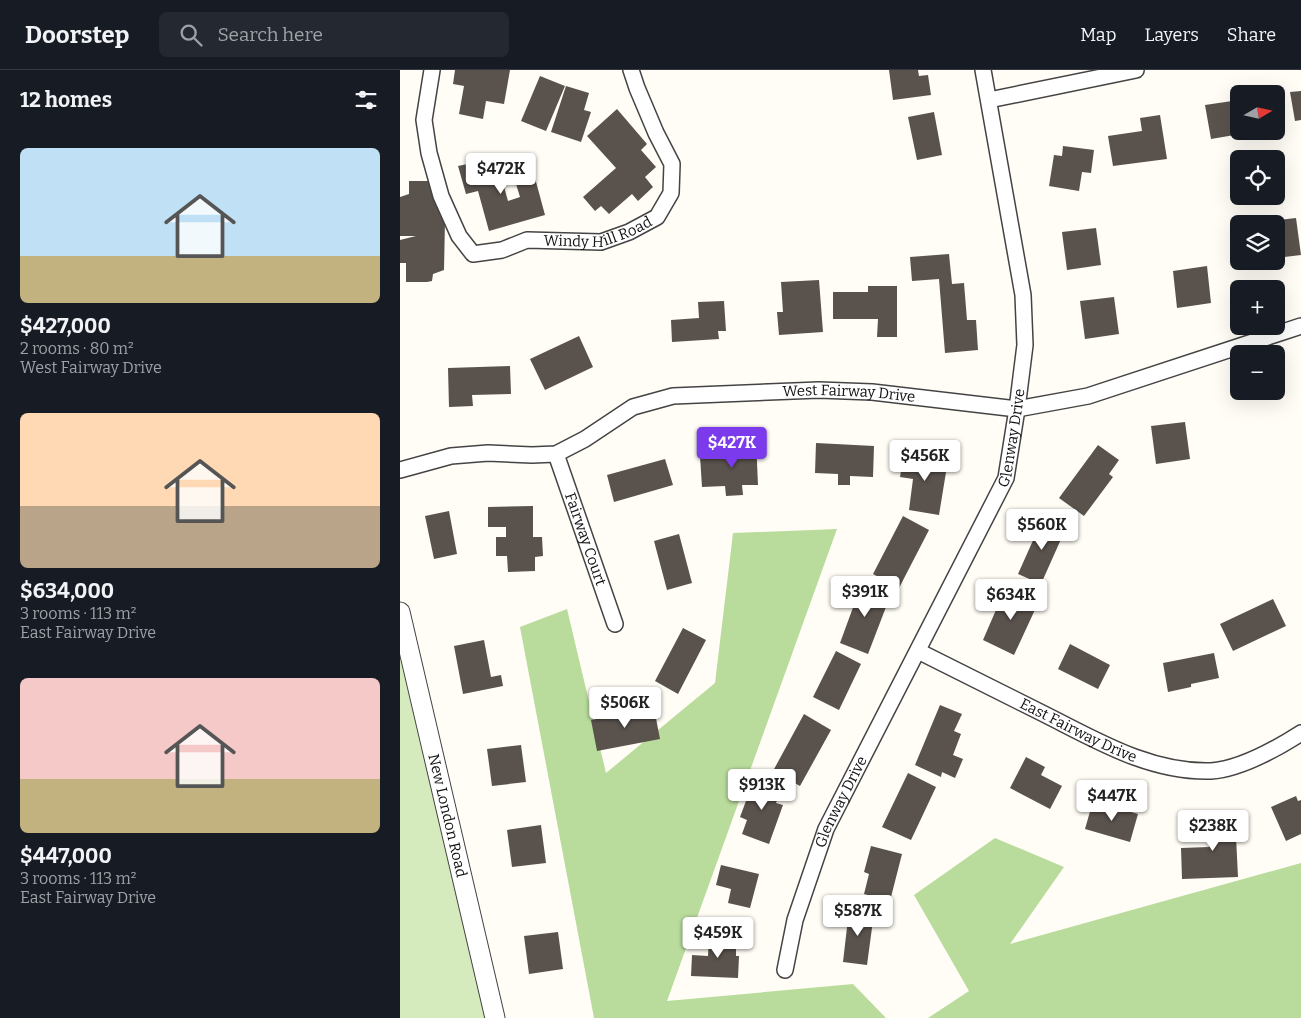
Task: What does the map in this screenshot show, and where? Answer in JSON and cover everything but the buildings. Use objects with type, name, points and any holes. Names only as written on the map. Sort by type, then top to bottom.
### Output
[{"type":"street","name":"Windy Hill Road","points":[[432,70],[424,120],[429,153],[441,196],[459,236],[473,254],[502,250],[528,240],[602,242],[629,232],[657,217],[671,193],[672,164],[636,88],[631,70]]},
{"type":"street","name":"Glenway Drive","points":[[785,970],[795,920],[826,829],[1006,478],[1025,345],[1023,295],[983,70]]},
{"type":"street","points":[[989,100],[1136,70]]},
{"type":"street","name":"West Fairway Drive","points":[[400,470],[451,456],[488,453],[556,454],[585,439],[633,407],[673,396],[819,390],[872,392],[1017,408],[1088,396],[1301,326]]},
{"type":"street","name":"Fairway Court","points":[[556,454],[615,624]]},
{"type":"street","name":"New London Road","points":[[400,612],[495,1018]]},
{"type":"street","name":"East Fairway Drive","points":[[918,651],[1125,754],[1174,769],[1212,771],[1250,762],[1301,733]]},
{"type":"green space","points":[[837,529],[667,1001],[853,984],[886,1018],[594,1018],[520,627],[567,609],[606,773],[715,683],[733,533]]},
{"type":"green space","points":[[409,653],[495,1018],[400,1018],[400,654]]},
{"type":"green space","points":[[995,838],[1064,867],[1010,944],[1301,863],[1301,1018],[928,1018],[969,991],[914,895]]}]
